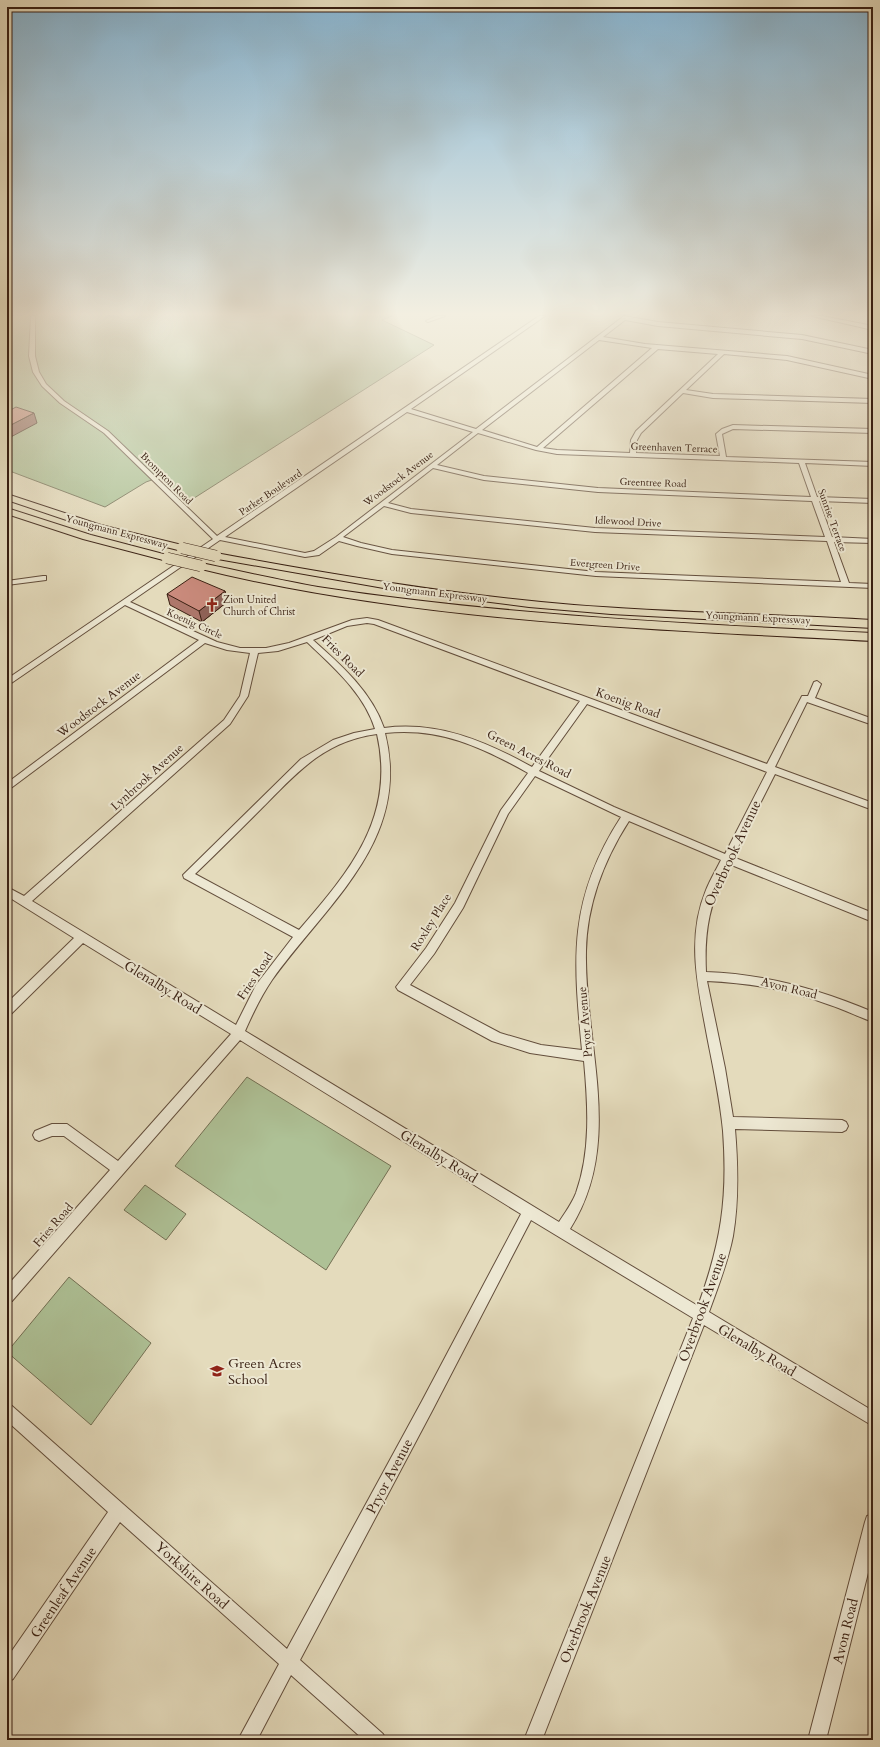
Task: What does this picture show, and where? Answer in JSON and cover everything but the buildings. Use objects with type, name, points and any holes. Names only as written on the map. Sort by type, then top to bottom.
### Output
[{"type":"highway","name":"Youngmann Expressway","points":[[7,497],[97,527],[216,556],[326,577],[457,596],[576,608],[873,624]]},
{"type":"highway","name":"Youngmann Expressway","points":[[7,511],[87,537],[167,558],[317,590],[456,609],[581,621],[873,637]]},
{"type":"street","name":"Brompton Road","points":[[57,398],[106,432],[213,537],[220,538]]},
{"type":"street","name":"Parker Boulevard","points":[[7,683],[425,398]]},
{"type":"street","name":"Woodstock Avenue","points":[[220,538],[305,555],[316,553],[384,504],[522,398]]},
{"type":"street","points":[[538,448],[597,398]]},
{"type":"street","points":[[633,455],[634,440],[638,432],[675,398]]},
{"type":"street","points":[[762,398],[873,401]]},
{"type":"street","name":"Greenhaven Terrace","points":[[407,410],[538,448],[567,453],[873,464]]},
{"type":"street","points":[[723,458],[719,434],[724,430],[733,427],[873,431]]},
{"type":"street","name":"Sunrise Terrace","points":[[801,461],[846,585]]},
{"type":"street","name":"Greentree Road","points":[[433,466],[484,478],[598,490],[873,501]]},
{"type":"street","name":"Idlewood Drive","points":[[384,504],[411,511],[595,530],[873,542]]},
{"type":"street","name":"Evergreen Drive","points":[[338,538],[359,545],[392,552],[596,574],[873,586]]},
{"type":"street","points":[[7,583],[43,578]]},
{"type":"street","name":"Koenig Circle","points":[[124,602],[226,648],[254,651],[286,647],[348,622],[361,620],[375,622]]},
{"type":"street","name":"Koenig Road","points":[[375,622],[873,807]]},
{"type":"street","name":"Woodstock Avenue","points":[[7,788],[205,639]]},
{"type":"street","name":"Fries Road","points":[[7,1296],[238,1033],[250,1006],[264,982],[348,879],[368,847],[375,832],[384,803],[387,775],[386,755],[380,731],[368,704],[359,692],[308,639]]},
{"type":"street","name":"Lynbrook Avenue","points":[[24,902],[227,722],[244,696],[254,651]]},
{"type":"street","points":[[818,684],[810,700],[873,722]]},
{"type":"street","name":"Overbrook Avenue","points":[[533,1740],[718,1270],[728,1224],[732,1167],[728,1123],[701,976],[700,953],[704,910],[711,890],[805,698],[810,700]]},
{"type":"street","name":"Roxley Place","points":[[585,700],[532,771],[497,823],[459,905],[446,928],[402,987],[502,1039],[544,1051],[588,1056]]},
{"type":"street","name":"Green Acres Road","points":[[301,936],[188,875],[304,761],[315,753],[340,740],[380,731],[412,730],[460,737],[490,747],[532,771],[626,816],[873,918]]},
{"type":"street","name":"Pryor Avenue","points":[[561,1231],[574,1212],[581,1195],[590,1160],[593,1133],[593,1107],[581,975],[582,937],[586,909],[595,876],[604,852],[626,816]]},
{"type":"street","name":"Glenalby Road","points":[[7,891],[561,1231],[873,1419]]},
{"type":"street","points":[[7,1010],[82,937]]},
{"type":"street","name":"Avon Road","points":[[701,976],[748,979],[781,984],[836,1001],[873,1017]]},
{"type":"street","points":[[728,1123],[842,1126]]},
{"type":"street","points":[[39,1136],[50,1130],[67,1130],[119,1169]]},
{"type":"street","name":"Pryor Avenue","points":[[248,1740],[529,1211]]},
{"type":"street","name":"Yorkshire Road","points":[[7,1411],[376,1740]]},
{"type":"street","name":"Greenleaf Avenue","points":[[7,1673],[119,1510]]},
{"type":"street","name":"Avon Road","points":[[818,1740],[873,1522]]},
{"type":"green space","points":[[7,398],[352,398],[188,502],[160,477],[146,482],[105,507],[7,470]]},
{"type":"green space","points":[[247,1077],[391,1166],[326,1270],[175,1166]]},
{"type":"green space","points":[[145,1185],[186,1214],[166,1240],[124,1210]]},
{"type":"green space","points":[[69,1277],[151,1343],[91,1425],[7,1352]]},
{"type":"place","name":"Zion United Church of Christ","points":[[212,605]]},
{"type":"place","name":"Green Acres School","points":[[217,1371]]}]
